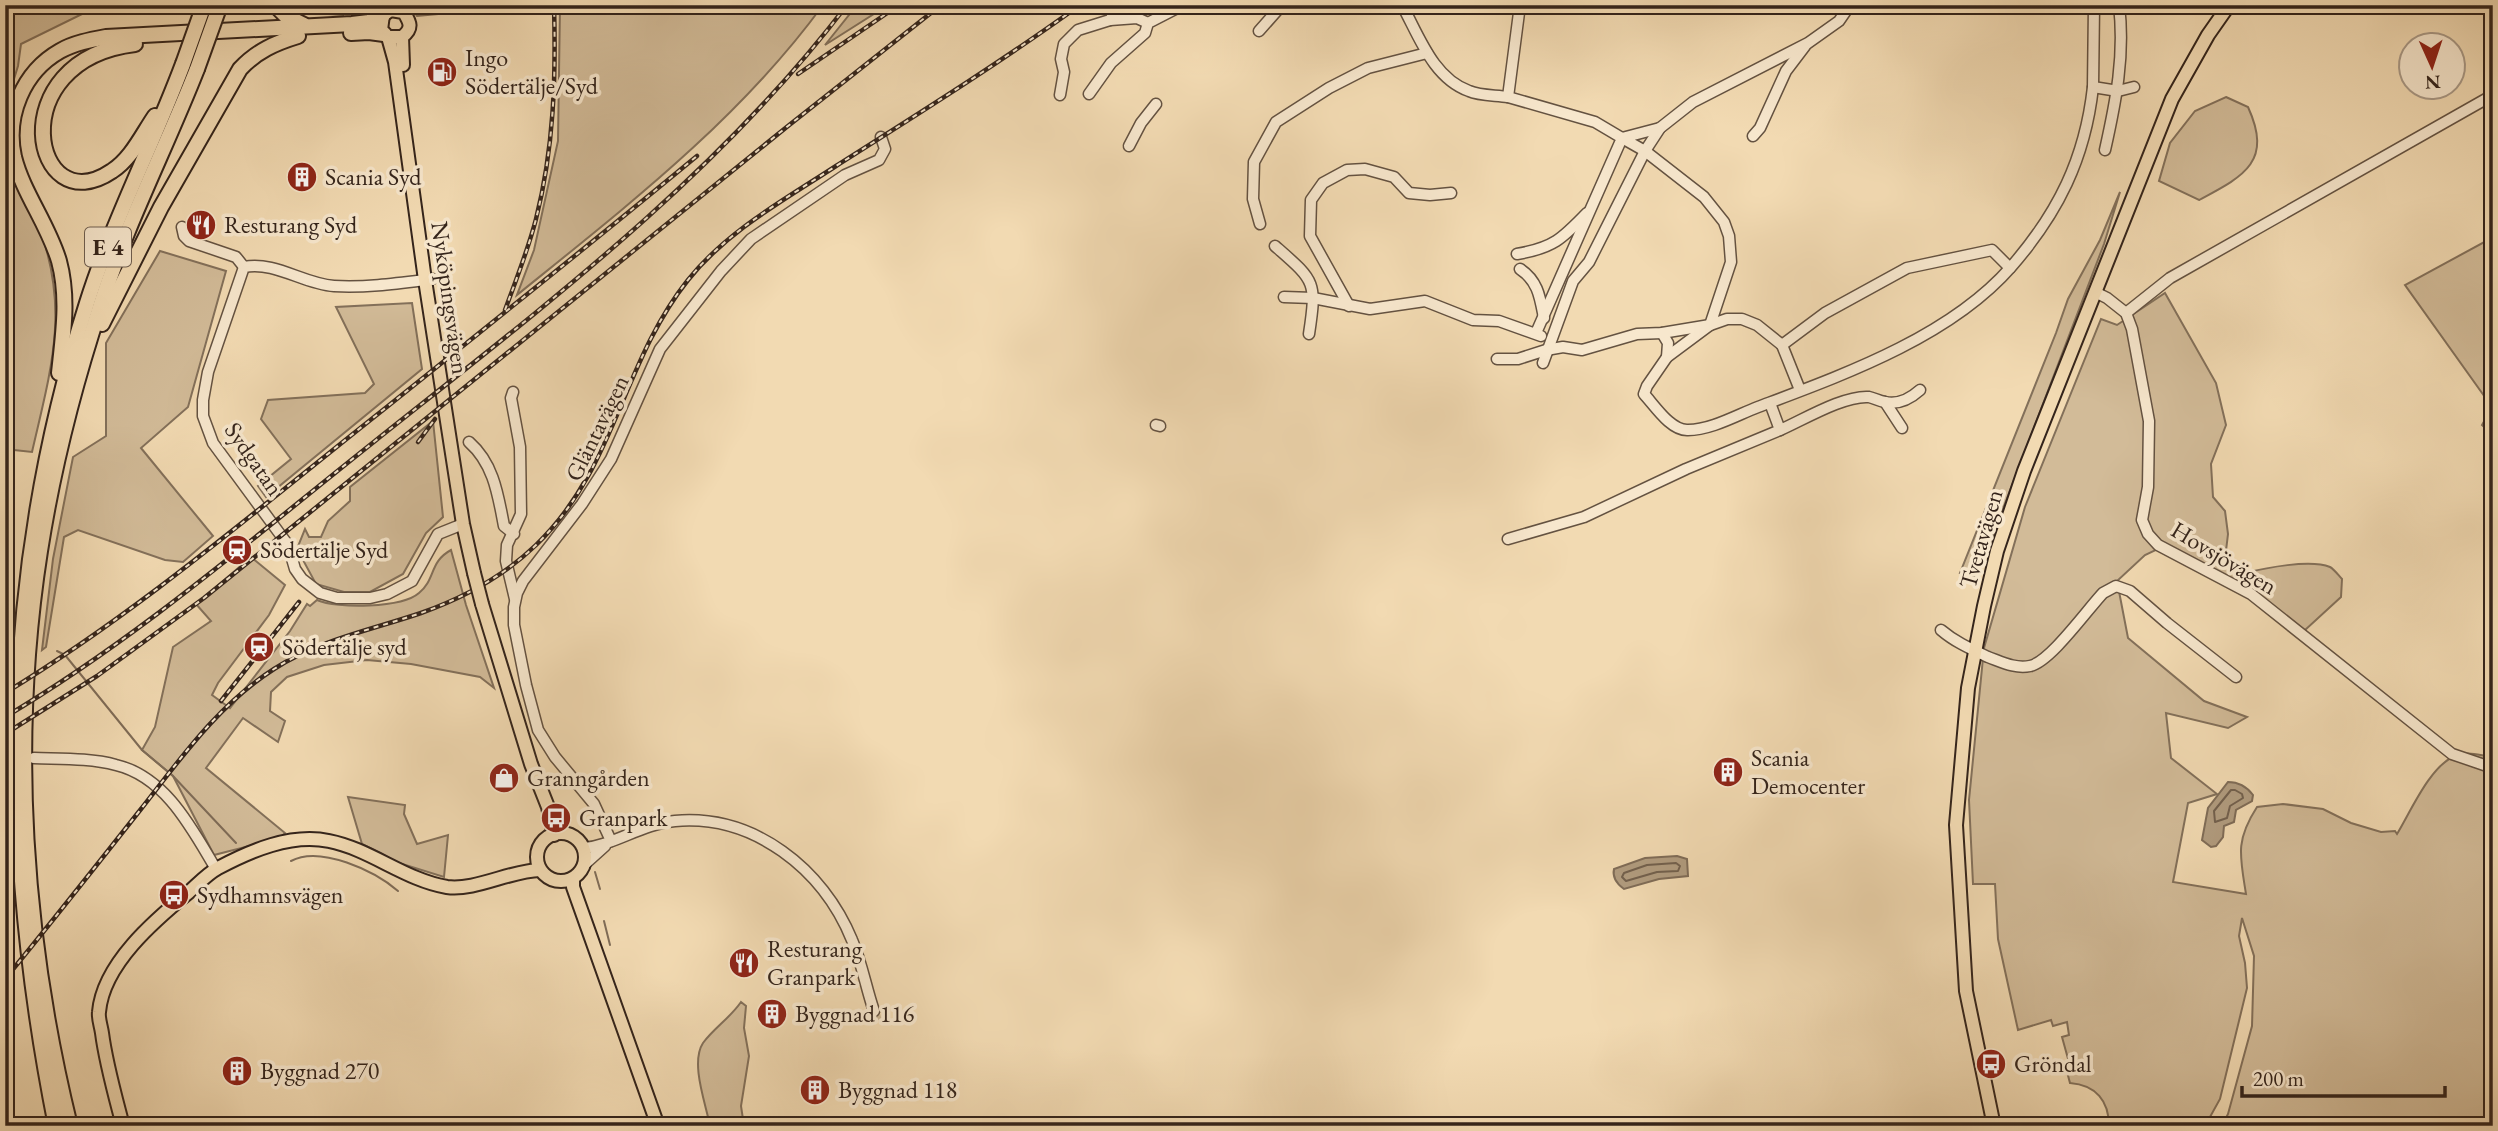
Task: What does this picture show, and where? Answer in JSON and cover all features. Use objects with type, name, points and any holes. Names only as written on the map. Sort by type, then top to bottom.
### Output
[{"type":"highway","name":"E 4","points":[[56,1126],[27,981],[14,876],[11,752],[19,613],[36,491],[54,416],[88,300],[176,83],[190,66],[204,5]]},
{"type":"highway","name":"E 4","points":[[70,1126],[40,977],[28,874],[24,781],[28,653],[39,552],[56,465],[79,373],[101,303],[190,66],[220,5]]},
{"type":"highway","points":[[275,5],[304,31]]},
{"type":"highway","points":[[176,83],[132,152],[115,170],[106,175],[84,181],[60,176],[41,161],[35,151],[30,128],[33,106],[38,96],[51,76],[88,53],[135,44],[304,31],[369,22],[386,11]]},
{"type":"highway","points":[[79,373],[161,207],[232,81],[258,52],[304,31]]},
{"type":"highway","points":[[54,416],[65,323],[61,272],[50,236],[19,171],[12,144],[13,117],[21,92],[37,69],[59,51],[88,40],[106,37],[304,31],[369,32],[386,35]]},
{"type":"main road","name":"Tvetavägen","points":[[1994,1126],[1966,991],[1956,825],[1968,688],[1984,606],[2010,509],[2172,99],[2208,35],[2229,5]]},
{"type":"main road","points":[[402,8],[410,25],[407,33],[402,37],[386,35],[380,25],[386,11],[402,8]]},
{"type":"main road","name":"Nyköpingsvägen","points":[[386,35],[397,74],[463,524],[482,604],[531,764],[548,807],[554,835]]},
{"type":"main road","name":"Nyköpingsvägen","points":[[402,37],[401,55],[428,279]]},
{"type":"main road","name":"Nyköpingsvägen","points":[[548,807],[568,834]]},
{"type":"main road","points":[[508,876],[537,855],[544,840],[554,835],[568,834],[575,838],[584,848],[585,864],[573,879],[558,881],[545,876],[540,870],[537,855]]},
{"type":"main road","points":[[123,1126],[104,1051],[99,1012],[106,986],[128,948],[158,917],[216,869],[265,847],[303,839],[329,841],[449,887],[540,870]]},
{"type":"main road","points":[[573,879],[573,887],[593,949],[658,1126]]},
{"type":"main road","points":[[558,881],[593,949]]},
{"type":"street","points":[[1110,20],[1119,5]]},
{"type":"street","points":[[1089,94],[1111,63],[1145,33],[1149,23],[1183,5]]},
{"type":"street","points":[[1259,31],[1282,5]]},
{"type":"street","points":[[1402,5],[1427,53],[1446,78],[1470,92],[1508,97],[1595,122],[1646,151],[1704,197],[1724,222],[1729,236],[1731,262],[1710,325],[1667,358],[1644,394],[1675,426],[1686,431],[1770,403],[1929,333],[1979,299],[2010,268],[2051,214],[2071,179],[2083,143],[2093,88],[2094,5]]},
{"type":"street","points":[[1508,97],[1520,5]]},
{"type":"street","points":[[1543,363],[1573,281],[1590,262],[1660,128],[1693,102],[1808,43],[1839,21],[1850,5]]},
{"type":"street","points":[[2105,150],[2118,90],[2121,58],[2119,5]]},
{"type":"street","points":[[1060,95],[1064,72],[1063,44],[1078,30],[1110,20],[1137,18],[1149,23]]},
{"type":"street","points":[[1753,136],[1760,128],[1786,71],[1808,43]]},
{"type":"street","points":[[1261,224],[1253,199],[1254,162],[1276,121],[1329,88],[1368,68],[1427,53]]},
{"type":"street","points":[[2093,88],[2118,90],[2134,87]]},
{"type":"street","points":[[2095,292],[2108,298],[2126,313],[2170,278],[2493,95]]},
{"type":"street","points":[[1129,146],[1140,123],[1156,104]]},
{"type":"street","points":[[1622,138],[1660,128]]},
{"type":"street","name":"Gläntavägen","points":[[515,600],[523,581],[560,536],[611,459],[648,373],[667,338],[721,271],[751,239],[845,175],[879,160],[885,149],[881,137]]},
{"type":"street","points":[[1536,333],[1622,138]]},
{"type":"street","points":[[1349,306],[1310,236],[1311,200],[1323,183],[1347,170],[1365,169],[1394,177],[1409,192],[1430,195],[1451,193]]},
{"type":"street","points":[[1517,254],[1537,251],[1555,244],[1592,207]]},
{"type":"street","points":[[181,226],[189,241],[236,257],[244,267],[259,264],[332,286],[371,286],[428,279]]},
{"type":"street","points":[[1275,246],[1311,281],[1313,298],[1309,334]]},
{"type":"street","points":[[1783,345],[1825,313],[1906,268],[1992,250],[2010,268]]},
{"type":"street","name":"Sydgatan","points":[[244,267],[208,372],[202,400],[203,416],[213,443],[288,545],[295,569],[302,579],[320,593],[337,598],[370,598],[387,594],[412,581],[438,534],[463,524]]},
{"type":"street","points":[[1520,269],[1529,275],[1537,287],[1544,318]]},
{"type":"street","points":[[1284,297],[1313,298],[1370,309],[1425,301],[1473,320],[1499,321],[1536,333],[1548,345],[1582,350],[1637,334],[1662,333],[1710,325],[1727,319],[1742,319],[1757,326],[1783,345],[1800,390]]},
{"type":"street","name":"Hovsjövägen","points":[[2126,313],[2132,329],[2149,421],[2148,487],[2142,520],[2148,534],[2158,545],[2251,594],[2452,754],[2493,768]]},
{"type":"street","points":[[1662,333],[1668,343],[1667,358]]},
{"type":"street","points":[[1497,359],[1534,356],[1548,345]]},
{"type":"street","points":[[1508,539],[1584,517],[1851,399],[1870,397],[1885,402],[1899,402],[1911,398],[1920,390]]},
{"type":"street","points":[[513,392],[511,398],[520,447],[521,514],[507,545],[506,561],[515,600],[516,637],[538,730],[555,757],[594,804],[611,841]]},
{"type":"street","points":[[1885,402],[1902,428]]},
{"type":"street","points":[[1770,403],[1780,430]]},
{"type":"street","points":[[469,442],[481,452],[491,470],[504,526],[514,534]]},
{"type":"street","points":[[1941,630],[1951,639],[2007,665],[2028,667],[2051,653],[2103,593],[2116,586],[2123,587],[2148,604],[2167,623],[2236,677]]},
{"type":"street","points":[[34,758],[102,762],[118,765],[138,774],[157,787],[176,806],[216,869]]},
{"type":"street","points":[[584,848],[652,825],[694,820],[731,826],[771,842],[800,864],[828,896],[852,938],[874,1011]]},
{"type":"street","points":[[585,864],[611,841]]},
{"type":"shaded area","points":[[5,5],[140,5],[82,14],[21,44],[18,66],[5,108]]},
{"type":"shaded area","points":[[292,5],[343,5],[343,15],[296,12]]},
{"type":"shaded area","points":[[409,5],[544,5],[544,8],[514,7],[417,16]]},
{"type":"shaded area","points":[[560,5],[823,5],[790,47],[718,124],[680,160],[517,295],[534,250],[558,141]]},
{"type":"shaded area","points":[[857,5],[888,5],[825,45]]},
{"type":"shaded area","points":[[2226,97],[2248,107],[2255,126],[2257,141],[2250,165],[2241,175],[2199,200],[2159,181],[2170,143],[2195,111]]},
{"type":"shaded area","points":[[5,151],[12,172],[40,230],[54,288],[54,342],[32,452],[5,449]]},
{"type":"shaded area","points":[[2120,192],[2104,244],[1977,577],[1960,573],[2068,299],[2100,240]]},
{"type":"shaded area","points":[[2493,232],[2493,435],[2482,425],[2492,407],[2405,285],[2490,239]]},
{"type":"shaded area","points":[[160,251],[226,271],[188,407],[141,448],[213,536],[183,562],[165,560],[78,530],[64,537],[46,647],[42,650],[53,559],[73,457],[106,436],[106,343]]},
{"type":"shaded area","points":[[2165,293],[2216,383],[2226,425],[2211,464],[2213,497],[2225,511],[2228,534],[2225,559],[2245,573],[2288,565],[2311,564],[2332,568],[2342,579],[2341,597],[2304,631],[2251,588],[2166,545],[2145,555],[2117,581],[2128,638],[2204,701],[2247,717],[2228,728],[2166,713],[2171,758],[2217,794],[2188,803],[2173,882],[2246,894],[2242,869],[2242,839],[2257,807],[2283,804],[2323,809],[2351,823],[2381,832],[2395,831],[2397,834],[2429,779],[2446,761],[2464,754],[2493,757],[2493,1126],[2222,1126],[2228,1114],[2252,1026],[2254,956],[2242,918],[2239,936],[2247,988],[2220,1099],[2205,1126],[2109,1126],[2107,1109],[2099,1096],[2087,1087],[2070,1083],[2066,1068],[2070,1066],[2062,1037],[2069,1035],[2067,1022],[2053,1026],[2051,1020],[2018,1030],[1998,939],[1995,884],[1973,884],[1969,800],[1984,648],[2025,507],[2101,319],[2117,325]]},
{"type":"shaded area","points":[[412,303],[422,369],[266,497],[258,486],[291,459],[261,419],[268,400],[365,393],[374,384],[336,307]]},
{"type":"shaded area","points":[[433,421],[443,517],[426,533],[403,574],[370,592],[344,592],[316,584],[297,549],[305,529],[309,537],[321,537],[328,521],[350,501],[350,487]]},
{"type":"shaded area","points":[[451,550],[494,688],[480,677],[411,664],[367,660],[324,665],[287,677],[271,692],[270,711],[285,721],[278,742],[243,718],[206,768],[285,833],[280,838],[214,855],[173,776],[142,750],[155,727],[173,647],[211,621],[196,604],[251,557],[285,585],[269,615],[212,695],[230,708],[290,631],[307,604],[310,606],[317,600],[354,606],[385,604],[411,598],[424,588],[439,560]]},
{"type":"shaded area","points":[[348,797],[405,805],[404,814],[417,844],[448,835],[444,877],[399,863],[362,844]]},
{"type":"shaded area","points":[[741,1002],[746,1006],[744,1028],[749,1056],[741,1106],[744,1126],[710,1126],[698,1072],[699,1051],[707,1038]]},
{"type":"water","points":[[2228,782],[2239,784],[2248,790],[2253,795],[2252,801],[2236,810],[2234,822],[2224,826],[2223,837],[2216,846],[2211,847],[2202,840],[2208,808]]},
{"type":"water","points":[[1677,856],[1687,859],[1688,876],[1659,879],[1624,889],[1614,878],[1614,869],[1645,858]]},
{"type":"waterway","points":[[57,651],[65,655],[142,750],[173,776],[236,843]]},
{"type":"waterway","points":[[291,861],[317,856],[347,862],[376,876],[398,891]]},
{"type":"waterway","points":[[595,872],[600,889]]},
{"type":"waterway","points":[[604,921],[610,945]]},
{"type":"tunnel","points":[[874,1011],[877,1021]]},
{"type":"railway","points":[[505,310],[533,231],[547,166],[554,86],[554,5]]},
{"type":"railway","points":[[5,717],[149,620],[563,290],[624,238],[741,127],[796,68],[847,5]]},
{"type":"railway","points":[[798,74],[899,5]]},
{"type":"railway","points":[[5,734],[97,676],[204,598],[941,5]]},
{"type":"railway","points":[[5,979],[186,752],[218,715],[254,683],[309,650],[421,613],[467,593],[510,567],[536,545],[563,515],[584,483],[602,449],[647,346],[666,312],[688,280],[720,246],[777,204],[1020,47],[1080,5]]},
{"type":"railway","points":[[5,693],[104,628],[198,558],[697,156]]},
{"type":"railway","points":[[418,442],[435,419]]},
{"type":"railway","points":[[221,701],[299,602]]},
{"type":"place","name":"Ingo Södertälje/Syd","points":[[442,72]]},
{"type":"place","name":"Scania Syd","points":[[302,177]]},
{"type":"place","name":"Resturang Syd","points":[[201,225]]},
{"type":"place","name":"Södertälje Syd","points":[[237,550]]},
{"type":"place","name":"Södertälje syd","points":[[259,647]]},
{"type":"place","name":"Scania Democenter","points":[[1728,772]]},
{"type":"place","name":"Granngården","points":[[504,778]]},
{"type":"place","name":"Granpark","points":[[556,818]]},
{"type":"place","name":"Sydhamnsvägen","points":[[174,895]]},
{"type":"place","name":"Resturang Granpark","points":[[744,963]]},
{"type":"place","name":"Byggnad 116","points":[[772,1014]]},
{"type":"place","name":"Gröndal","points":[[1991,1064]]},
{"type":"place","name":"Byggnad 270","points":[[237,1071]]},
{"type":"place","name":"Byggnad 118","points":[[815,1090]]}]
